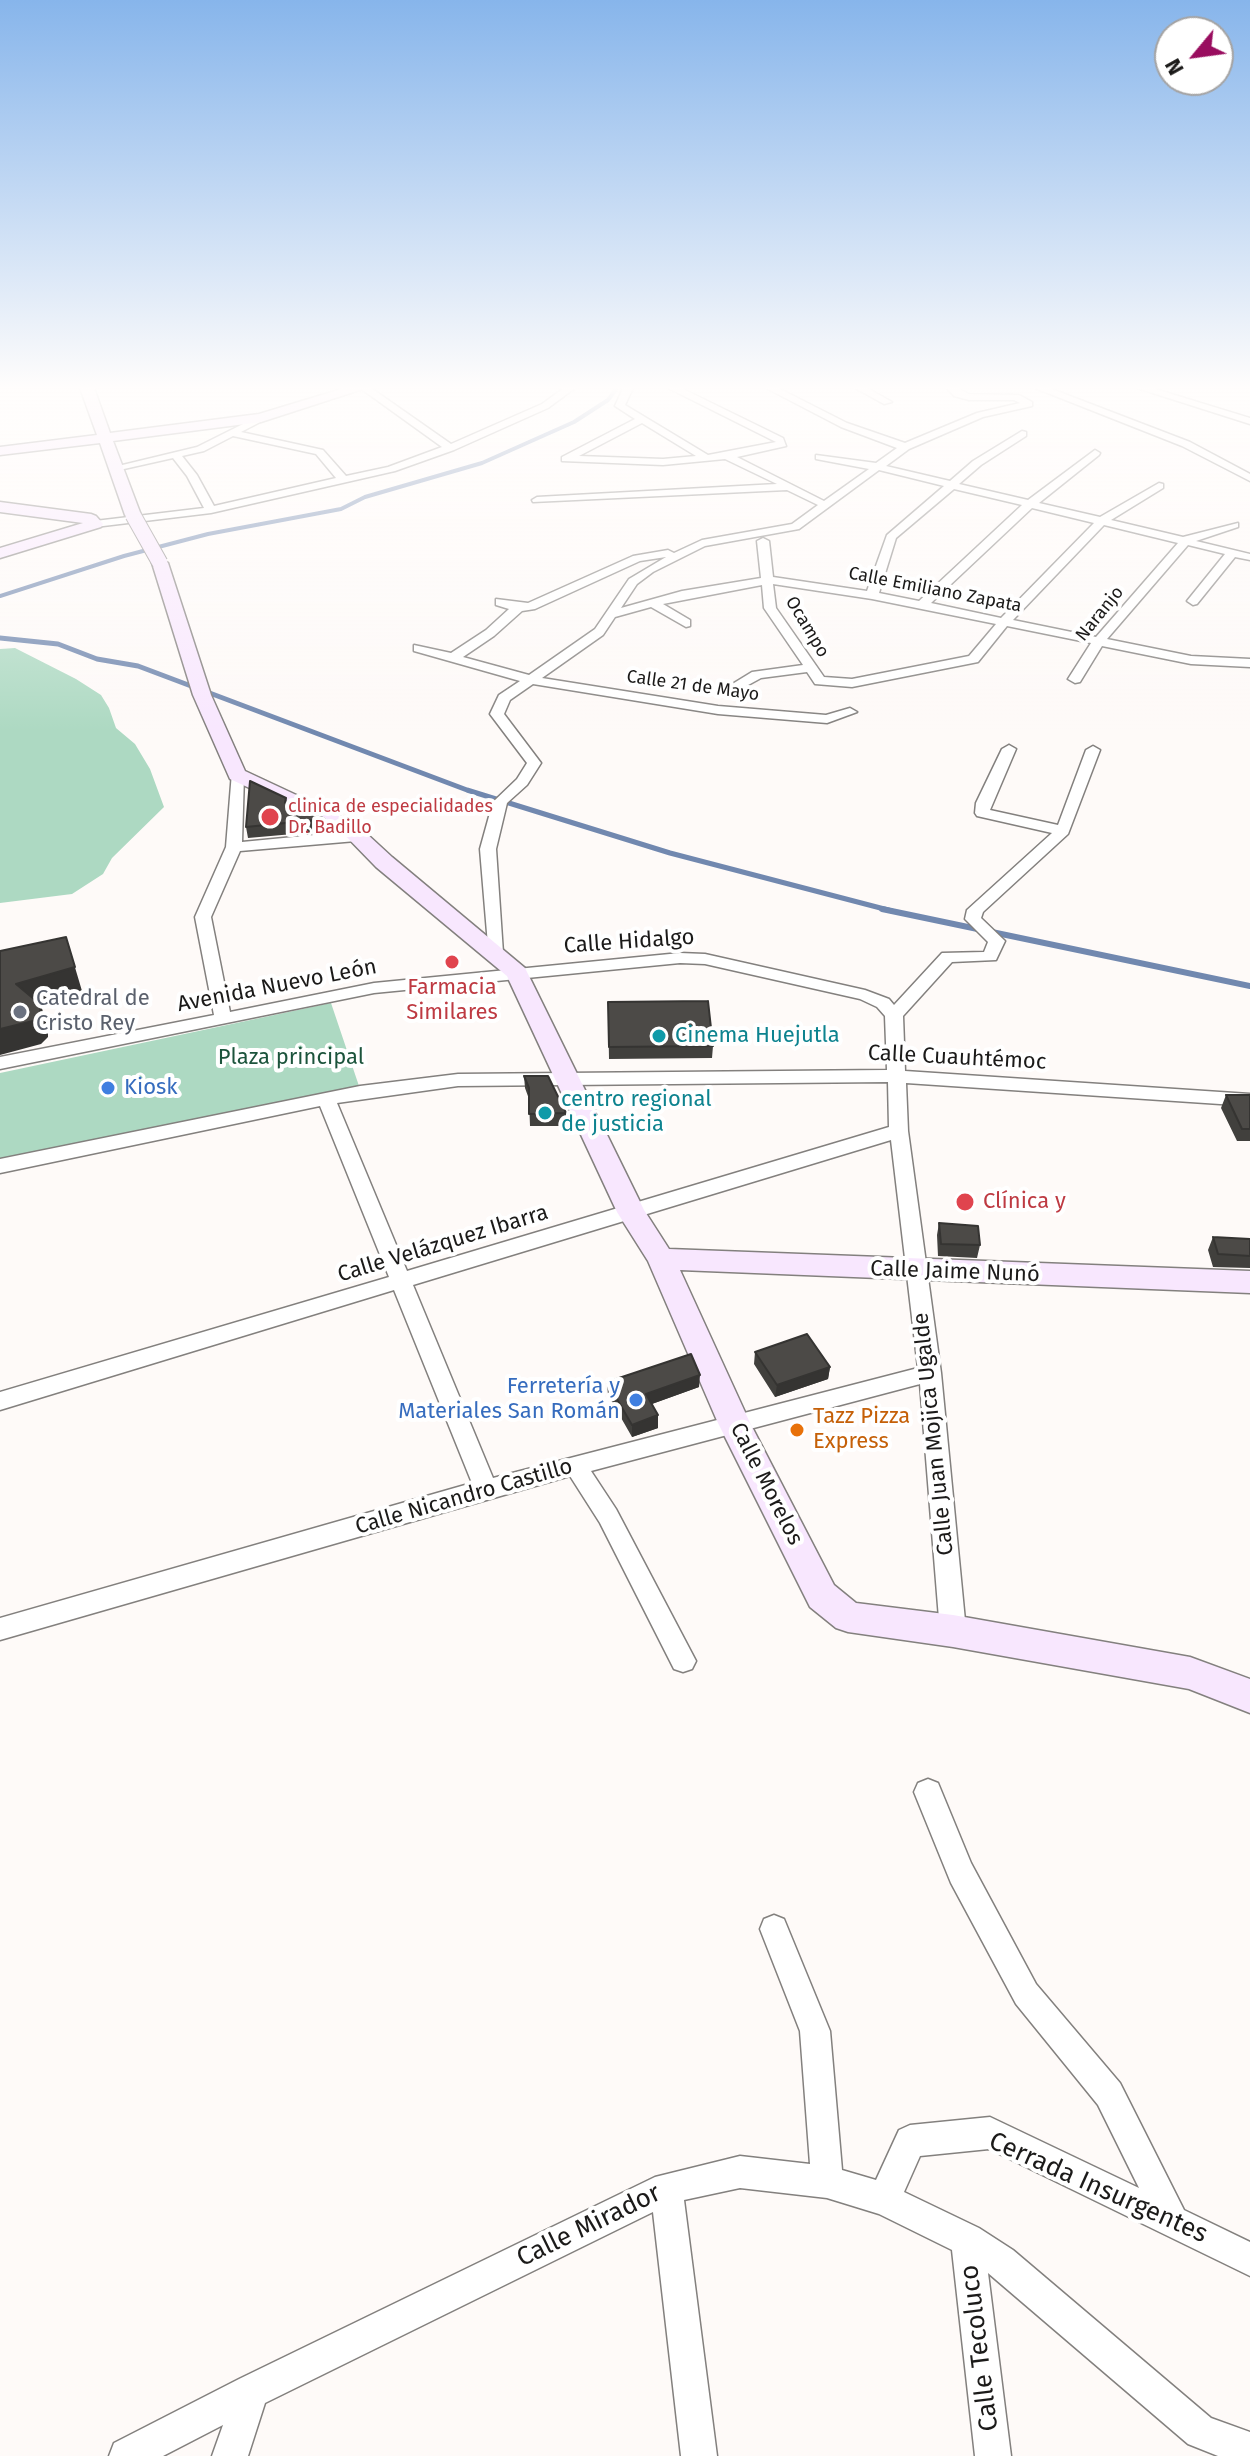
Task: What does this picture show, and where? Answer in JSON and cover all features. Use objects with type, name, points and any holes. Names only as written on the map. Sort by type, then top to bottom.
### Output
[{"type":"main road","points":[[128,503],[160,563],[202,695],[237,775],[347,826],[517,973]]},
{"type":"main road","points":[[0,507],[92,524]]},
{"type":"main road","points":[[0,553],[130,509]]},
{"type":"main road","name":"Calle Morelos","points":[[517,973],[631,1212],[661,1259],[734,1423],[822,1596],[833,1607],[848,1617],[953,1631],[1190,1673],[1250,1696]]},
{"type":"main road","name":"Calle Jaime Nunó","points":[[661,1259],[1250,1282]]},
{"type":"street","points":[[207,503],[211,510]]},
{"type":"street","points":[[92,524],[211,510],[245,503]]},
{"type":"street","points":[[820,503],[827,506]]},
{"type":"street","points":[[500,602],[518,608],[531,606],[637,558],[742,534],[786,529],[831,503]]},
{"type":"street","points":[[872,595],[891,537],[933,503]]},
{"type":"street","points":[[1020,503],[1250,557]]},
{"type":"street","points":[[922,605],[1032,503]]},
{"type":"street","points":[[1005,621],[1102,521],[1132,503]]},
{"type":"street","points":[[1187,540],[1234,525]]},
{"type":"street","name":"Naranjo","points":[[1075,679],[1099,641],[1187,540]]},
{"type":"street","name":"Ocampo","points":[[763,541],[770,608],[820,681],[852,683],[973,659],[1005,621]]},
{"type":"street","points":[[495,953],[488,849],[500,802],[522,782],[534,763],[497,714],[504,698],[599,632],[633,582],[691,548]]},
{"type":"street","points":[[1193,601],[1233,552]]},
{"type":"street","name":"Calle Emiliano Zapata","points":[[614,614],[652,603],[769,580],[872,595],[1191,660],[1250,663]]},
{"type":"street","points":[[652,603],[686,623]]},
{"type":"street","points":[[452,658],[490,633],[518,608]]},
{"type":"street","name":"Calle 21 de Mayo","points":[[418,648],[532,680],[718,710],[827,719],[850,712]]},
{"type":"street","points":[[739,686],[757,675],[809,668]]},
{"type":"street","points":[[1009,749],[983,803],[982,813],[1063,831]]},
{"type":"street","points":[[888,1009],[948,957],[990,956],[997,941],[973,919],[975,910],[1063,831],[1093,750]]},
{"type":"street","points":[[223,1019],[203,917],[234,847],[237,775]]},
{"type":"street","points":[[234,847],[356,836]]},
{"type":"street","name":"Calle Hidalgo","points":[[517,973],[680,958],[705,959],[865,995],[888,1009]]},
{"type":"street","name":"Avenida Nuevo León","points":[[0,1063],[374,988],[517,973]]},
{"type":"street","name":"Calle Juan Mojica Ugalde","points":[[888,1009],[899,1131],[930,1373],[953,1631]]},
{"type":"street","name":"Calle Cuauhtémoc","points":[[0,1166],[327,1100],[458,1080],[895,1076],[1250,1100]]},
{"type":"street","points":[[327,1100],[486,1489]]},
{"type":"street","name":"Calle Velázquez Ibarra","points":[[0,1401],[402,1283],[899,1131]]},
{"type":"street","name":"Calle Nicandro Castillo","points":[[0,1629],[486,1489],[930,1373]]},
{"type":"street","points":[[575,1465],[608,1516],[683,1661]]},
{"type":"street","points":[[928,1792],[961,1873],[1026,1994],[1109,2094],[1171,2218]]},
{"type":"street","points":[[774,1929],[815,2031],[827,2182]]},
{"type":"street","name":"Cerrada Insurgentes","points":[[884,2199],[910,2141],[990,2133],[1171,2218],[1250,2259]]},
{"type":"street","name":"Calle Mirador","points":[[127,2456],[251,2391],[666,2188],[740,2172],[827,2182],[884,2199],[967,2240],[1001,2262],[1200,2432],[1250,2450]]},
{"type":"street","points":[[666,2188],[699,2456]]},
{"type":"street","name":"Calle Tecoluco","points":[[967,2240],[993,2456]]},
{"type":"street","points":[[230,2456],[251,2391]]},
{"type":"green space","points":[[15,648],[101,695],[116,728],[135,744],[150,769],[164,807],[112,858],[103,874],[72,894],[0,903],[0,649]]},
{"type":"green space","name":"Plaza principal","points":[[331,1003],[360,1089],[0,1160],[0,1073]]},
{"type":"building","points":[[250,781],[286,798],[285,803],[299,804],[325,819],[246,827]]},
{"type":"building","points":[[66,937],[75,967],[16,984],[41,1005],[40,1013],[33,1021],[0,1029],[0,951]]},
{"type":"building","name":"Cinema Huejutla","points":[[708,1001],[713,1046],[609,1047],[608,1002]]},
{"type":"building","points":[[524,1076],[548,1076],[566,1113],[529,1114],[529,1088]]},
{"type":"building","points":[[1226,1095],[1250,1095],[1250,1129],[1242,1129]]},
{"type":"building","points":[[939,1223],[978,1226],[980,1245],[941,1244]]},
{"type":"building","points":[[1213,1237],[1250,1239],[1250,1256],[1218,1254]]},
{"type":"building","points":[[807,1334],[830,1367],[777,1385],[755,1352]]},
{"type":"building","points":[[691,1354],[700,1375],[646,1394],[658,1415],[632,1425],[607,1382]]},
{"type":"waterway","points":[[0,596],[124,556],[208,534],[341,509],[354,503]]},
{"type":"waterway","points":[[0,638],[58,644],[97,659],[138,666],[467,790],[670,853],[892,911]]},
{"type":"waterway","points":[[882,909],[1250,986]]},
{"type":"place","name":"clinica de especialidades Dr. Badillo","points":[[270,817]]},
{"type":"place","name":"Farmacia Similares","points":[[452,962]]},
{"type":"place","name":"Catedral de Cristo Rey","points":[[20,1012]]},
{"type":"place","name":"Cinema Huejutla","points":[[659,1036]]},
{"type":"place","name":"Kiosk","points":[[108,1088]]},
{"type":"place","name":"centro regional de justicia","points":[[545,1113]]},
{"type":"place","name":"Clínica y","points":[[965,1202]]},
{"type":"place","name":"Ferretería y Materiales San Román","points":[[636,1400]]},
{"type":"place","name":"Tazz Pizza Express","points":[[797,1430]]}]
